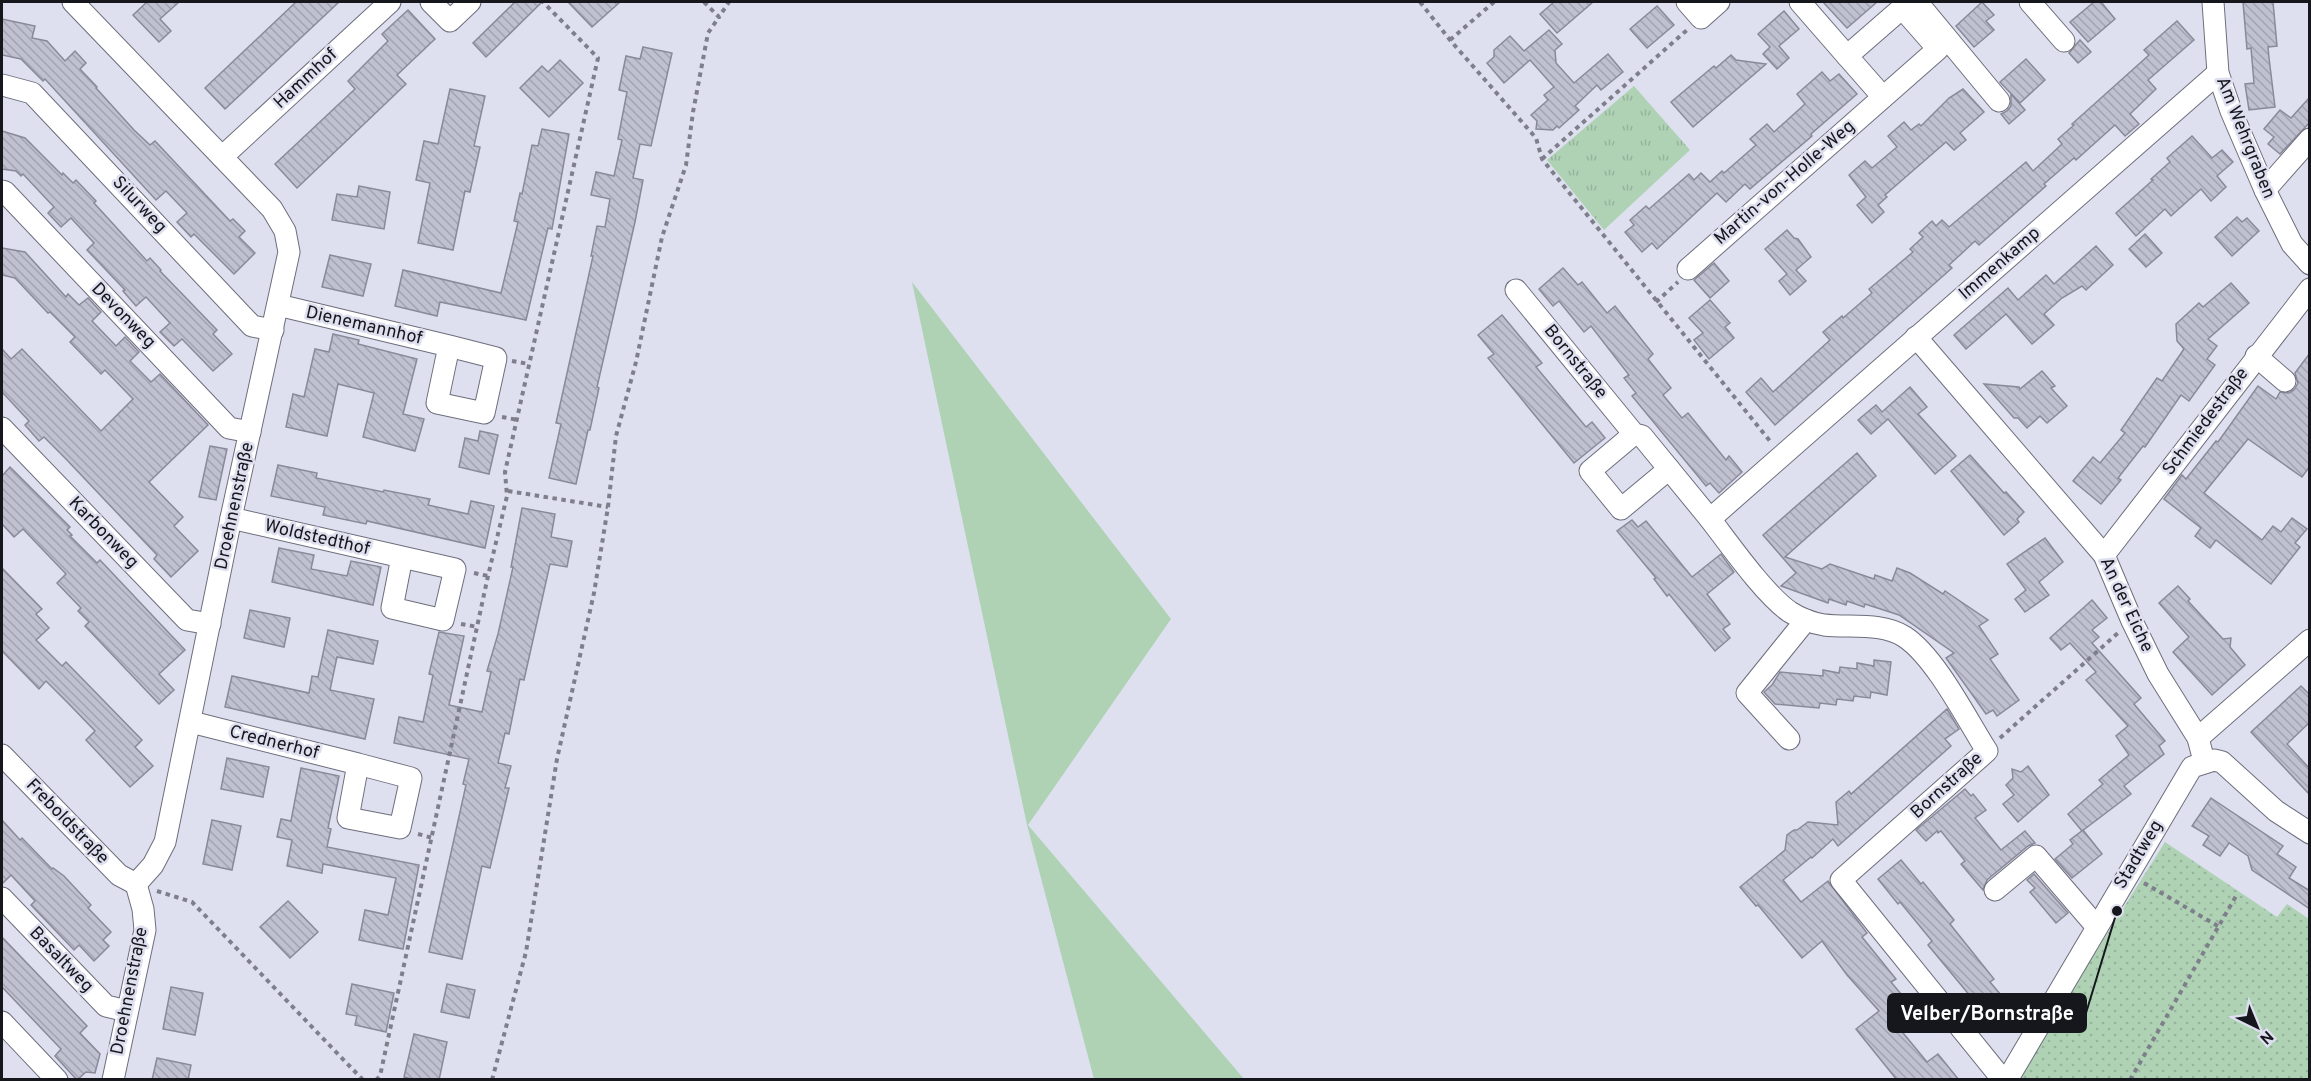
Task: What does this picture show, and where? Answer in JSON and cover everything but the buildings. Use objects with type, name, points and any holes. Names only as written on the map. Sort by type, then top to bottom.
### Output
[{"type":"street","name":"Hammhof","points":[[222,157],[390,2]]},
{"type":"street","points":[[431,2],[450,21],[470,2]]},
{"type":"street","points":[[1686,2],[1701,18],[1719,2]]},
{"type":"street","points":[[1800,2],[1883,97]]},
{"type":"street","points":[[2030,2],[2064,41]]},
{"type":"street","name":"Am Wehrgraben","points":[[2212,2],[2218,73],[2231,111],[2265,190],[2292,244],[2310,264]]},
{"type":"street","points":[[1847,56],[1909,4],[1999,101]]},
{"type":"street","name":"Martin-von-Holle-Weg","points":[[1688,268],[1938,49],[1909,4]]},
{"type":"street","name":"Droehnenstraße","points":[[87,6],[222,157],[272,209],[285,231],[289,252],[231,518],[165,842],[153,865],[136,884],[143,909],[145,930],[113,1080]]},
{"type":"street","name":"Immenkamp","points":[[1781,456],[2218,73]]},
{"type":"street","name":"Silurweg","points":[[2,85],[32,93],[252,326],[273,330]]},
{"type":"street","points":[[2265,190],[2310,139]]},
{"type":"street","name":"Devonweg","points":[[2,191],[229,428],[250,432]]},
{"type":"street","name":"Schmiedestraße","points":[[2104,555],[2310,289]]},
{"type":"street","name":"Bornstraße","points":[[1516,290],[1634,435],[1642,436],[1768,590],[1789,611],[1806,620],[1824,625],[1879,628],[1903,636],[1923,653],[1987,751],[1840,880],[2005,1080]]},
{"type":"street","name":"Dienemannhof","points":[[278,305],[449,346]]},
{"type":"street","name":"An der Eiche","points":[[1916,337],[2104,555],[2158,674],[2199,738],[2204,761]]},
{"type":"street","points":[[2256,356],[2285,381]]},
{"type":"street","name":"Karbonweg","points":[[2,428],[187,620],[210,624]]},
{"type":"street","points":[[1634,435],[1590,471],[1621,509],[1669,469]]},
{"type":"street","points":[[1710,519],[1781,456]]},
{"type":"street","name":"Woldstedthof","points":[[231,518],[402,557]]},
{"type":"street","points":[[1789,739],[1747,693],[1806,620]]},
{"type":"street","points":[[2199,738],[2310,640]]},
{"type":"street","name":"Crednerhof","points":[[191,722],[358,764]]},
{"type":"street","name":"Freboldstraße","points":[[2,754],[119,875],[136,884]]},
{"type":"street","points":[[2204,761],[2222,762],[2276,810],[2310,833]]},
{"type":"street","name":"Stadtweg","points":[[2005,1080],[2186,775],[2192,767],[2204,761]]},
{"type":"street","points":[[1995,890],[2036,856],[2096,926]]},
{"type":"street","name":"Basaltweg","points":[[2,898],[106,1006],[127,1011]]},
{"type":"street","points":[[2,1022],[57,1080]]},
{"type":"path","points":[[376,1080],[380,1076],[508,491],[505,472],[598,58],[543,2]]},
{"type":"path","points":[[704,2],[719,17]]},
{"type":"path","points":[[492,1080],[526,952],[557,759],[594,593],[608,507],[616,436],[636,362],[662,237],[686,165],[693,112],[708,33],[729,2]]},
{"type":"path","points":[[1420,2],[1450,40],[1536,138],[1542,159],[1781,456]]},
{"type":"path","points":[[1450,40],[1494,2]]},
{"type":"path","points":[[1542,159],[1701,18]]},
{"type":"path","points":[[508,491],[608,507]]},
{"type":"path","points":[[1987,751],[2132,621]]},
{"type":"path","points":[[2128,874],[2218,926]]},
{"type":"path","points":[[136,884],[192,902],[363,1080]]},
{"type":"path","points":[[2130,1080],[2236,896]]},
{"type":"green space","points":[[1634,86],[1690,150],[1604,230],[1547,160]]},
{"type":"green space","points":[[912,282],[1171,619],[1028,825],[1244,1079],[1094,1079],[1027,825]]},
{"type":"green space","points":[[2165,842],[2277,917],[2287,904],[2309,919],[2309,1079],[2015,1080]]},
{"type":"place","name":"Velber/Bornstraße","points":[[2117,911]]}]
